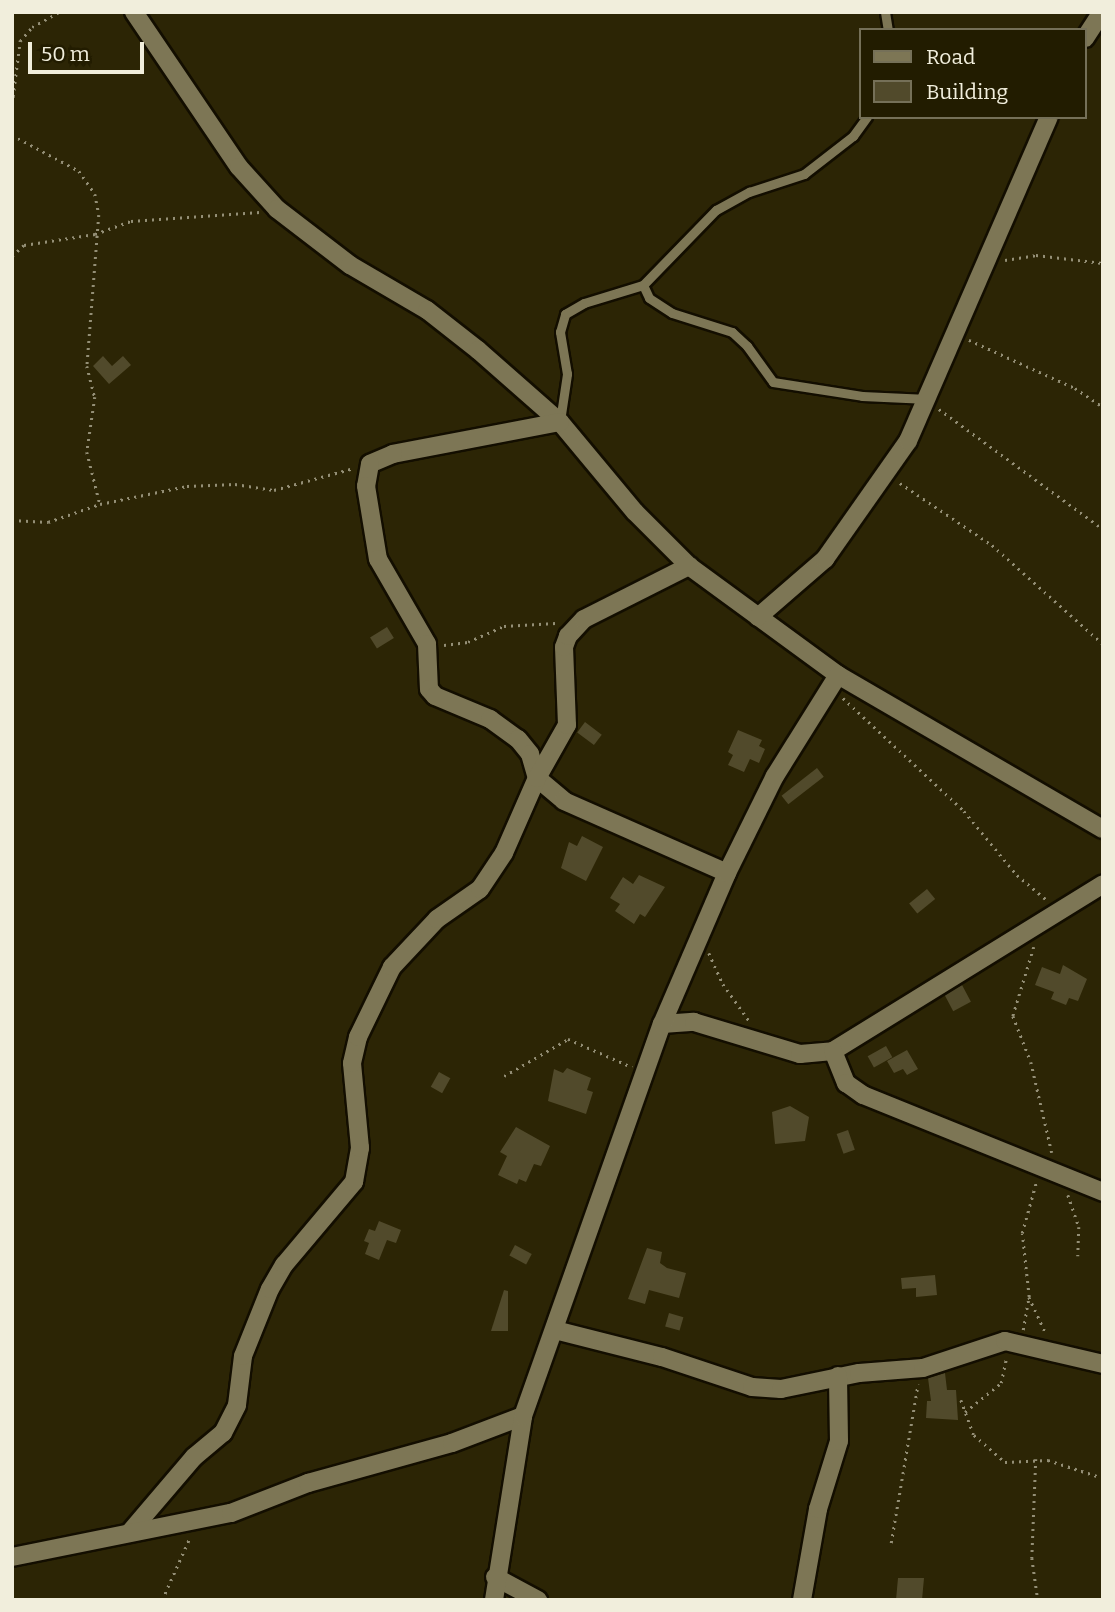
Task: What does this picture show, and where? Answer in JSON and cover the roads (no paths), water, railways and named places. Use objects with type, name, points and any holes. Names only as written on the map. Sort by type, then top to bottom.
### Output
[{"type":"street","points":[[134,12],[239,167],[277,209],[350,265],[427,310],[559,422],[635,512],[689,566],[758,617],[835,681],[1019,776],[1103,829]]},
{"type":"street","points":[[1087,34],[1102,12]]},
{"type":"street","points":[[758,617],[809,577],[887,474],[928,399],[1048,119]]},
{"type":"street","points":[[559,422],[393,453],[370,464],[367,499],[377,559],[427,644],[429,689],[435,696],[491,719],[518,739],[530,754],[537,778],[580,811],[727,873]]},
{"type":"street","points":[[130,1532],[194,1457],[223,1433],[237,1405],[243,1356],[270,1289],[284,1265],[354,1182],[360,1148],[352,1063],[380,986],[421,934],[461,905],[493,873],[537,778],[567,725],[564,647],[568,636],[584,619],[689,566]]},
{"type":"street","points":[[494,1600],[495,1577],[523,1416],[662,1024],[700,932],[775,776],[835,681]]},
{"type":"street","points":[[662,1024],[694,1022],[800,1054],[833,1052],[1103,884]]},
{"type":"street","points":[[833,1052],[846,1083],[863,1095],[1103,1192]]},
{"type":"street","points":[[555,1330],[662,1357],[752,1387],[781,1389],[838,1376],[923,1368],[1015,1341],[1103,1364]]},
{"type":"street","points":[[802,1600],[818,1509],[839,1441],[838,1376]]},
{"type":"street","points":[[12,1557],[251,1507],[344,1471],[452,1444],[523,1416]]},
{"type":"street","points":[[495,1577],[538,1600]]},
{"type":"lane","points":[[559,422],[567,374],[560,332],[565,314],[609,294],[643,285],[716,210],[749,192],[804,174],[853,136],[866,119]]},
{"type":"lane","points":[[643,285],[649,298],[665,309],[732,332],[747,346],[773,382],[862,396],[928,399]]}]
